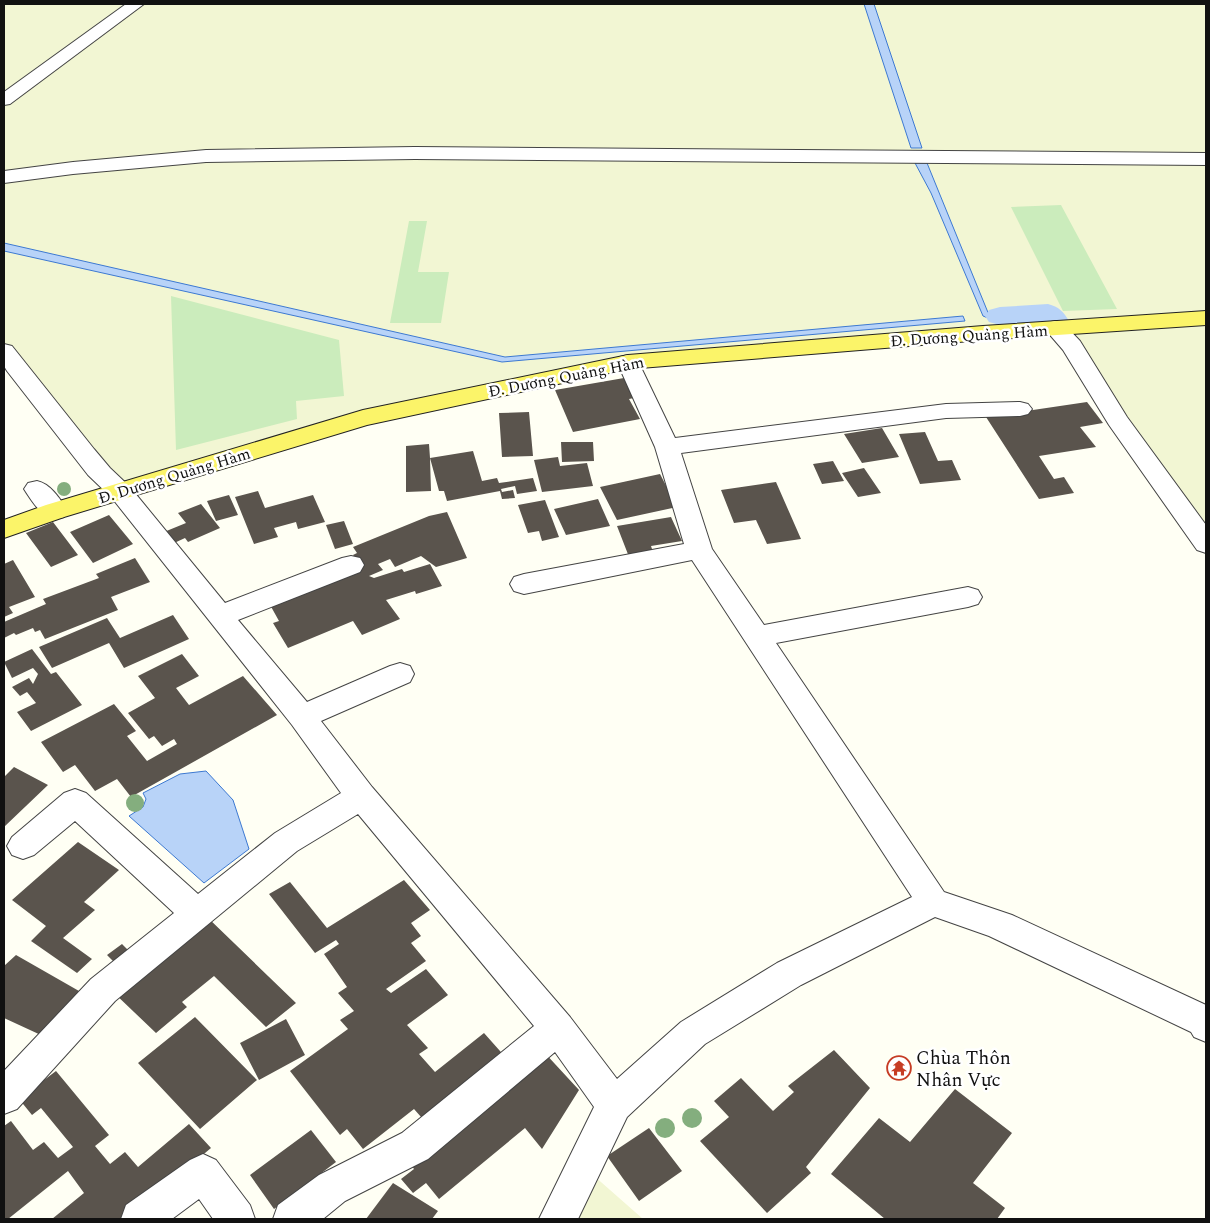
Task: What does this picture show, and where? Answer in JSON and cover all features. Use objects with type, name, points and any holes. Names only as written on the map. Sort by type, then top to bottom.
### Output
[{"type":"main road","name":"Đ. Dương Quảng Hàm","points":[[4,528],[363,418],[628,362],[1206,318]]},
{"type":"street","points":[[4,100],[136,4]]},
{"type":"street","points":[[4,177],[73,168],[206,156],[355,154],[1206,159]]},
{"type":"street","points":[[1056,328],[1072,346],[1117,420],[1206,544]]},
{"type":"street","points":[[4,351],[39,399],[100,473],[122,491],[128,503],[302,717],[361,796],[558,1028],[614,1104]]},
{"type":"street","points":[[628,362],[667,447],[698,550],[933,902],[1000,925],[1205,1022]]},
{"type":"street","points":[[667,447],[946,411],[1020,409]]},
{"type":"street","points":[[37,489],[55,511]]},
{"type":"street","points":[[524,584],[698,550]]},
{"type":"street","points":[[220,616],[351,565]]},
{"type":"street","points":[[755,637],[968,597]]},
{"type":"street","points":[[302,717],[400,674]]},
{"type":"street","points":[[4,1096],[103,990],[286,842],[361,796]]},
{"type":"street","points":[[23,846],[75,802],[196,913]]},
{"type":"street","points":[[558,1219],[614,1104],[692,1033],[789,974],[933,902]]},
{"type":"street","points":[[292,1219],[332,1188],[416,1146],[558,1028]]},
{"type":"street","points":[[140,1219],[203,1173],[236,1219]]},
{"type":"green space","points":[[4,4],[1206,4],[1206,544],[1117,420],[1055,328],[628,362],[363,418],[122,491],[39,399],[4,352]]},
{"type":"green space","points":[[1061,205],[1117,309],[1063,311],[1011,207]]},
{"type":"green space","points":[[409,221],[427,221],[418,272],[449,272],[441,323],[390,323]]},
{"type":"green space","points":[[171,296],[339,340],[344,396],[296,401],[297,419],[176,450]]},
{"type":"green space","points":[[593,1175],[643,1219],[558,1219],[565,1203]]},
{"type":"water","points":[[864,4],[874,4],[922,148],[911,148]]},
{"type":"water","points":[[915,163],[927,163],[989,315],[1048,309],[1054,314],[988,318],[983,316],[931,193]]},
{"type":"water","points":[[4,243],[505,357],[963,316],[965,321],[502,362],[4,251]]},
{"type":"water","points":[[206,771],[233,800],[249,849],[204,883],[129,816],[143,807],[146,799],[143,793],[180,774]]},
{"type":"building","points":[[624,378],[634,398],[629,399],[640,419],[573,432],[555,390]]},
{"type":"building","points":[[1087,402],[1103,423],[1080,427],[1096,447],[1039,456],[1054,479],[1064,477],[1074,493],[1039,499],[986,417]]},
{"type":"building","points":[[529,412],[533,456],[502,457],[499,413]]},
{"type":"building","points":[[882,428],[899,457],[862,463],[844,434]]},
{"type":"building","points":[[925,432],[938,461],[952,460],[961,480],[920,484],[899,434]]},
{"type":"building","points":[[561,442],[593,442],[594,461],[562,462]]},
{"type":"building","points":[[429,444],[431,491],[406,492],[406,446]]},
{"type":"building","points":[[473,451],[482,481],[497,478],[499,483],[533,478],[537,491],[517,494],[515,486],[501,489],[502,492],[513,490],[515,498],[502,499],[500,491],[447,501],[444,491],[439,491],[430,458]]},
{"type":"building","points":[[558,457],[560,466],[587,463],[593,486],[542,492],[534,460]]},
{"type":"building","points":[[833,461],[844,481],[822,484],[813,464]]},
{"type":"building","points":[[864,468],[881,493],[858,497],[842,473]]},
{"type":"building","points":[[660,474],[677,507],[617,520],[600,487]]},
{"type":"building","points":[[776,482],[801,539],[767,544],[756,520],[734,523],[721,490]]},
{"type":"building","points":[[258,491],[265,508],[313,495],[325,522],[298,529],[296,522],[274,528],[278,537],[254,544],[235,497]]},
{"type":"building","points":[[229,495],[238,515],[216,521],[207,501]]},
{"type":"building","points":[[598,499],[610,526],[566,535],[554,509]]},
{"type":"building","points":[[545,500],[559,537],[542,541],[539,531],[528,533],[518,505]]},
{"type":"building","points":[[201,504],[220,528],[188,542],[185,538],[172,544],[164,532],[186,523],[178,513]]},
{"type":"building","points":[[447,512],[467,558],[436,567],[421,556],[395,567],[390,559],[378,564],[383,570],[369,576],[374,578],[402,569],[404,572],[430,564],[442,586],[416,594],[415,591],[386,600],[400,619],[362,635],[353,621],[288,648],[273,623],[279,621],[269,603],[362,567],[353,555],[357,553],[353,547],[429,516]]},
{"type":"building","points":[[109,515],[133,544],[93,563],[70,532]]},
{"type":"building","points":[[671,517],[682,541],[651,546],[655,558],[631,562],[617,526]]},
{"type":"building","points":[[344,521],[353,544],[335,549],[326,525]]},
{"type":"building","points":[[53,522],[78,555],[51,567],[26,533]]},
{"type":"building","points":[[135,558],[150,582],[111,597],[118,610],[45,639],[40,630],[35,632],[33,628],[4,638],[4,622],[46,604],[43,599],[99,578],[96,574]]},
{"type":"building","points":[[13,560],[35,597],[9,607],[13,613],[4,617],[4,564]]},
{"type":"building","points":[[173,615],[189,639],[124,668],[109,643],[52,668],[39,647],[107,618],[120,638]]},
{"type":"building","points":[[32,649],[51,674],[56,672],[82,705],[31,731],[17,712],[36,703],[27,692],[20,696],[12,687],[29,678],[33,684],[38,674],[33,668],[12,678],[4,662]]},
{"type":"building","points":[[182,654],[199,676],[176,688],[189,705],[243,676],[277,715],[131,797],[117,779],[95,791],[75,765],[63,772],[41,742],[114,704],[136,731],[127,736],[147,761],[177,744],[174,739],[162,746],[154,736],[149,739],[128,713],[155,698],[138,676]]},
{"type":"building","points":[[14,767],[48,785],[4,827],[4,777]]},
{"type":"building","points":[[78,842],[119,870],[84,902],[95,910],[63,938],[92,959],[77,973],[31,941],[46,926],[12,900]]},
{"type":"building","points":[[404,880],[430,910],[411,923],[421,936],[411,943],[426,961],[386,989],[391,993],[426,969],[448,995],[407,1025],[428,1048],[419,1054],[435,1072],[484,1033],[508,1060],[429,1126],[414,1109],[363,1149],[347,1129],[340,1135],[290,1071],[348,1029],[340,1020],[354,1011],[338,993],[347,987],[324,954],[339,944],[336,940],[315,953],[269,894],[290,882],[327,928]]},
{"type":"building","points":[[206,916],[296,1003],[266,1027],[214,976],[182,1002],[187,1007],[156,1033],[112,991]]},
{"type":"building","points":[[122,944],[131,953],[116,964],[107,955]]},
{"type":"building","points":[[16,955],[79,991],[43,1036],[4,1018],[4,966]]},
{"type":"building","points":[[195,1017],[257,1080],[200,1129],[138,1063]]},
{"type":"building","points":[[286,1019],[305,1055],[259,1080],[240,1043]]},
{"type":"building","points":[[834,1050],[870,1088],[806,1167],[811,1173],[767,1213],[700,1141],[729,1117],[714,1101],[741,1078],[773,1111],[794,1092],[788,1086]]},
{"type":"building","points":[[543,1051],[579,1090],[542,1149],[525,1128],[439,1199],[426,1183],[413,1193],[401,1179],[414,1169],[407,1159]]},
{"type":"building","points":[[56,1071],[109,1135],[95,1146],[110,1164],[125,1152],[138,1167],[189,1124],[211,1148],[126,1219],[52,1219],[84,1193],[68,1171],[8,1219],[4,1219],[4,1126],[11,1121],[33,1150],[44,1142],[58,1158],[73,1147],[41,1108],[32,1115],[19,1099]]},
{"type":"building","points":[[955,1089],[1012,1133],[973,1183],[1005,1208],[997,1219],[885,1219],[831,1174],[879,1118],[910,1142]]},
{"type":"building","points":[[649,1128],[682,1171],[639,1201],[607,1156]]},
{"type":"building","points":[[311,1130],[336,1162],[274,1209],[250,1175]]},
{"type":"building","points":[[393,1183],[438,1211],[432,1219],[366,1219]]},
{"type":"waterway","points":[[1000,316],[1048,313],[1054,321]]},
{"type":"place","name":"Chùa Thôn Nhân Vực","points":[[899,1068]]}]
